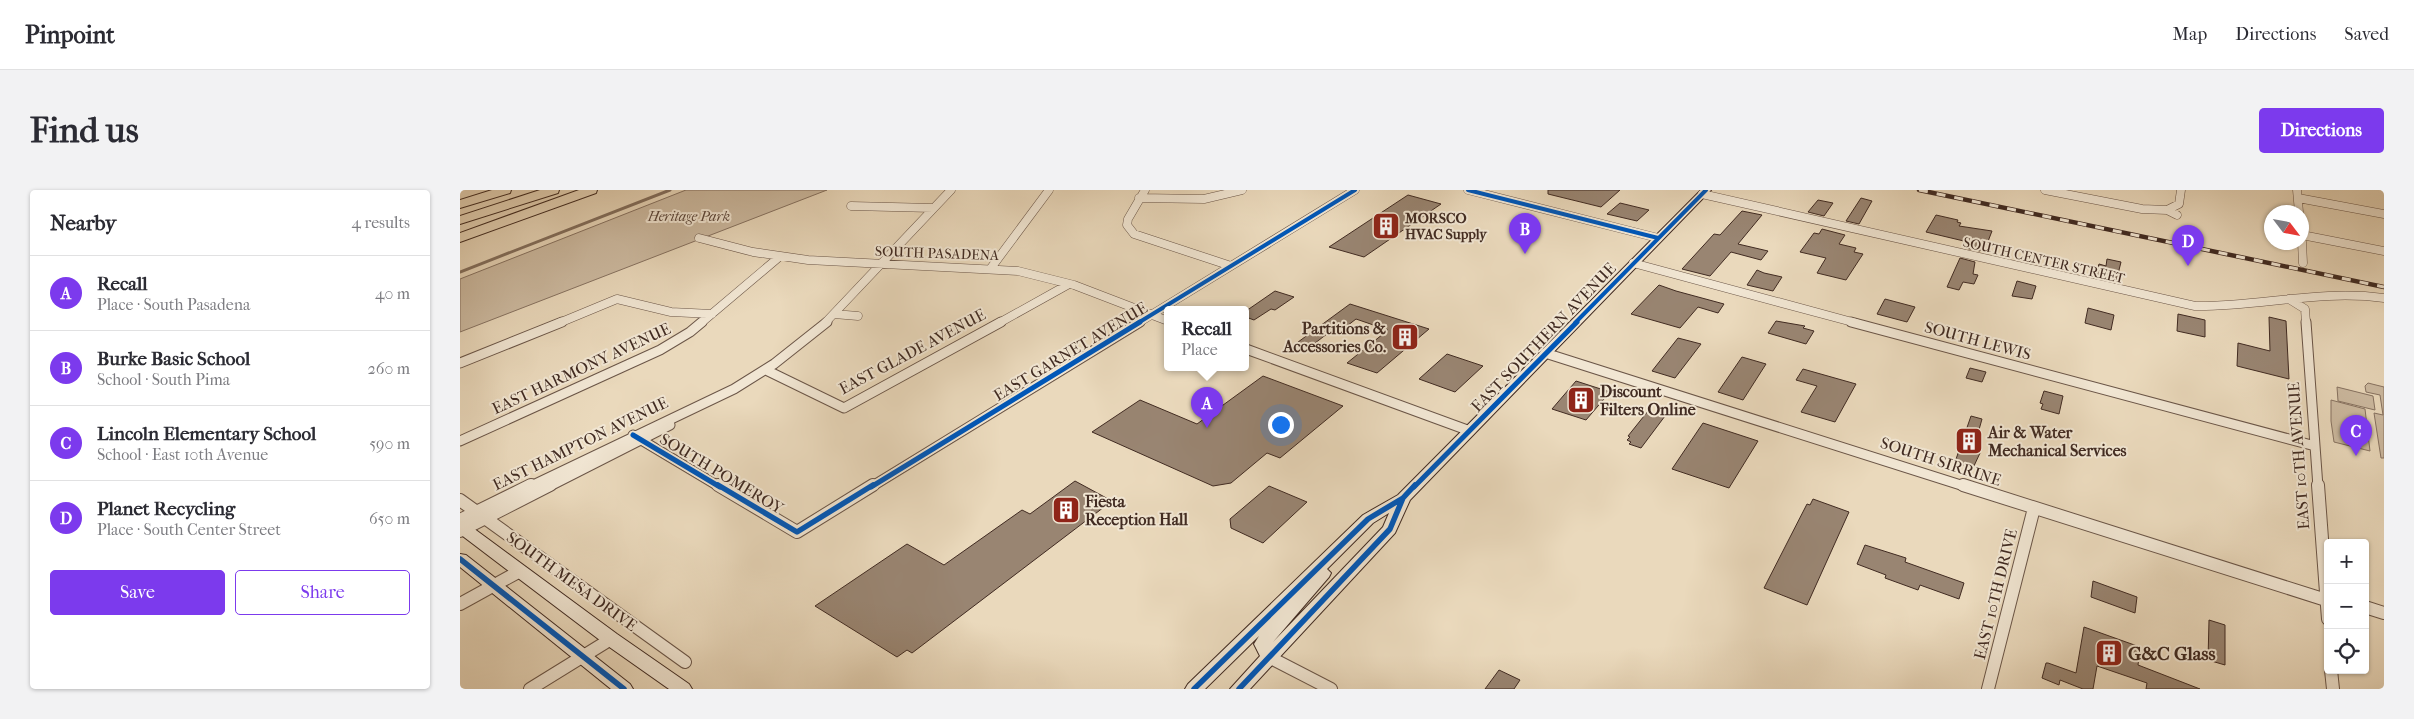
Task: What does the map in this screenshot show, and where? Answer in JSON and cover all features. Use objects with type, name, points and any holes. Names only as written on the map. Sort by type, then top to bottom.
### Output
[{"type":"highway","points":[[460,204],[505,190]]},
{"type":"highway","points":[[460,220],[553,190]]},
{"type":"highway","points":[[460,238],[591,190]]},
{"type":"main road","name":"EAST SOUTHERN AVENUE","points":[[1194,689],[1368,519],[1403,498],[1704,192]]},
{"type":"main road","name":"EAST SOUTHERN AVENUE","points":[[1239,689],[1390,529],[1403,498]]},
{"type":"main road","name":"SOUTH MESA DRIVE","points":[[461,526],[611,639],[683,689]]},
{"type":"main road","points":[[460,559],[624,689]]},
{"type":"main road","points":[[1269,657],[1263,644],[1269,633],[1323,574],[1325,560]]},
{"type":"street","name":"EAST HAMPTON AVENUE","points":[[461,526],[637,438],[710,406],[716,399],[768,370],[803,345],[951,190]]},
{"type":"street","points":[[991,268],[1049,190]]},
{"type":"street","points":[[1145,190],[1128,219],[1127,225],[1134,234],[1230,266]]},
{"type":"street","points":[[1139,198],[1200,199],[1242,190]]},
{"type":"street","name":"EAST GARNET AVENUE","points":[[1167,306],[1355,190]]},
{"type":"street","points":[[1468,190],[1658,238]]},
{"type":"street","points":[[2045,190],[2065,192],[2142,209],[2167,210],[2177,215]]},
{"type":"street","points":[[2167,210],[2179,204],[2182,190]]},
{"type":"street","name":"SOUTH CENTER STREET","points":[[1704,192],[2178,303],[2211,307],[2347,292],[2384,298]]},
{"type":"street","points":[[2298,194],[2384,214]]},
{"type":"street","points":[[850,206],[933,208]]},
{"type":"street","points":[[2309,236],[2384,251]]},
{"type":"street","name":"SOUTH PASADENA","points":[[699,238],[778,258],[881,265],[991,268],[1039,275],[1069,284],[1164,319]]},
{"type":"street","points":[[2302,250],[2303,263]]},
{"type":"street","name":"EAST HARMONY AVENUE","points":[[460,441],[638,362],[690,332],[778,258]]},
{"type":"street","name":"SOUTH LEWIS","points":[[1633,264],[2315,446]]},
{"type":"street","name":"EAST GLADE AVENUE","points":[[768,370],[844,408],[1069,284]]},
{"type":"street","name":"EAST 10TH AVENUE","points":[[2289,298],[2304,309],[2326,584]]},
{"type":"street","points":[[460,363],[617,299],[671,312],[712,314]]},
{"type":"street","name":"EAST GARNET AVENUE","points":[[797,532],[1164,308]]},
{"type":"street","points":[[834,314],[858,316]]},
{"type":"street","points":[[1249,350],[1470,431]]},
{"type":"street","name":"SOUTH SIRRINE","points":[[1545,353],[2034,508],[2324,596]]},
{"type":"street","name":"SOUTH POMEROY","points":[[637,438],[797,532]]},
{"type":"street","name":"SOUTH MESA DRIVE","points":[[460,500],[685,662]]},
{"type":"street","name":"EAST 10TH DRIVE","points":[[1988,689],[2034,508]]},
{"type":"street","points":[[460,604],[520,571]]},
{"type":"street","points":[[2369,608],[2384,612]]},
{"type":"street","points":[[530,689],[611,639]]},
{"type":"street","points":[[1269,657],[1331,689]]},
{"type":"street","points":[[2331,674],[2333,689]]},
{"type":"green space","name":"Heritage Park","points":[[686,190],[827,190],[460,332],[460,279]]},
{"type":"green space","points":[[2368,383],[2384,387],[2384,458],[2381,458],[2374,413],[2383,415],[2380,395],[2366,392],[2365,386]]},
{"type":"green space","points":[[2337,387],[2373,396],[2375,410],[2338,401]]},
{"type":"green space","points":[[2331,400],[2365,409],[2370,451],[2334,442]]},
{"type":"building","points":[[1548,190],[1620,190],[1601,207],[1548,194]]},
{"type":"building","name":"MORSCO HVAC Supply","points":[[1408,195],[1441,204],[1364,257],[1329,247]]},
{"type":"building","points":[[1861,198],[1872,201],[1859,224],[1846,221]]},
{"type":"building","points":[[1818,200],[1833,203],[1824,216],[1808,212]]},
{"type":"building","points":[[1620,203],[1649,210],[1637,221],[1607,214]]},
{"type":"building","points":[[1742,211],[1762,215],[1738,244],[1768,251],[1761,260],[1731,252],[1710,276],[1682,269],[1714,234],[1720,235]]},
{"type":"building","points":[[1936,215],[1958,220],[1957,222],[1961,223],[1959,226],[1992,231],[1987,244],[1983,243],[1980,251],[1965,248],[1968,242],[1926,232]]},
{"type":"building","points":[[1822,229],[1845,235],[1839,244],[1856,248],[1854,252],[1863,254],[1846,280],[1817,273],[1826,258],[1800,252],[1814,233],[1819,234]]},
{"type":"building","points":[[1960,258],[1975,262],[1973,274],[1978,275],[1974,284],[1963,282],[1959,290],[1947,287]]},
{"type":"building","points":[[2107,259],[2121,262],[2116,282],[2095,277],[2099,264],[2106,266]]},
{"type":"building","points":[[1757,270],[1782,277],[1773,291],[1747,285]]},
{"type":"building","points":[[2017,281],[2036,286],[2032,299],[2012,296]]},
{"type":"building","points":[[1659,285],[1724,304],[1718,313],[1698,307],[1680,328],[1631,314]]},
{"type":"building","points":[[1275,291],[1294,297],[1275,310],[1271,309],[1254,320],[1249,318],[1249,309]]},
{"type":"building","points":[[1885,299],[1915,307],[1907,322],[1877,314]]},
{"type":"building","name":"Partitions & Accessories Co.","points":[[1350,304],[1429,329],[1377,373],[1347,363],[1388,330],[1356,319],[1343,329],[1336,327],[1306,350],[1294,345]]},
{"type":"building","points":[[2088,308],[2114,315],[2111,330],[2085,323]]},
{"type":"building","points":[[2178,314],[2205,320],[2205,337],[2177,331]]},
{"type":"building","points":[[2269,317],[2286,321],[2289,379],[2237,366],[2238,343],[2270,351]]},
{"type":"building","points":[[1776,321],[1805,326],[1803,328],[1814,331],[1806,344],[1768,333]]},
{"type":"building","points":[[1678,338],[1701,344],[1675,378],[1652,371]]},
{"type":"building","points":[[1447,354],[1483,366],[1455,392],[1419,379]]},
{"type":"building","points":[[1742,357],[1766,364],[1743,400],[1718,392]]},
{"type":"building","points":[[1970,368],[1986,372],[1982,382],[1966,378]]},
{"type":"building","points":[[1803,369],[1856,384],[1835,422],[1801,412],[1817,386],[1796,380]]},
{"type":"building","points":[[1263,376],[1343,406],[1280,458],[1267,453],[1231,483],[1213,486],[1092,432],[1140,400],[1197,424]]},
{"type":"building","name":"Discount Filters Online","points":[[1576,381],[1610,392],[1586,420],[1552,409]]},
{"type":"building","points":[[2044,391],[2063,396],[2059,414],[2041,409],[2043,404],[2040,403]]},
{"type":"building","points":[[1648,411],[1665,416],[1641,448],[1629,444],[1631,442],[1627,440],[1630,437],[1628,436]]},
{"type":"building","name":"Air & Water Mechanical Services","points":[[1971,416],[1982,419],[1973,451],[1980,453],[1973,468],[1955,462]]},
{"type":"building","points":[[1703,423],[1758,441],[1729,488],[1672,469]]},
{"type":"building","points":[[1075,481],[1112,501],[912,653],[907,650],[897,657],[815,606],[907,544],[944,565],[1022,510],[1030,514]]},
{"type":"building","points":[[1269,486],[1307,502],[1263,543],[1231,528],[1230,519]]},
{"type":"building","points":[[1813,499],[1849,512],[1807,605],[1764,588],[1807,504],[1810,505]]},
{"type":"building","points":[[1865,545],[1906,558],[1905,562],[1964,583],[1959,599],[1920,585],[1918,590],[1885,578],[1886,575],[1857,564]]},
{"type":"building","points":[[2093,581],[2137,597],[2135,613],[2091,597]]},
{"type":"building","points":[[2209,620],[2225,625],[2225,665],[2208,660]]},
{"type":"building","name":"G&C Glass","points":[[2084,627],[2140,647],[2138,665],[2200,689],[2146,689],[2147,683],[2097,666],[2093,689],[2083,689],[2060,680],[2059,685],[2042,678],[2046,663],[2076,673]]},
{"type":"building","points":[[1499,670],[1520,680],[1514,689],[1485,689]]},
{"type":"waterway","points":[[460,272],[670,190]]},
{"type":"railway","points":[[1919,190],[2384,287]]},
{"type":"cycle path","points":[[1166,306],[1355,190]]},
{"type":"cycle path","points":[[1468,190],[1658,238]]},
{"type":"cycle path","points":[[1194,689],[1368,519],[1403,498],[1706,190]]},
{"type":"cycle path","points":[[633,435],[797,532],[1164,307]]},
{"type":"cycle path","points":[[1239,689],[1390,529],[1403,498]]},
{"type":"cycle path","points":[[460,559],[624,689]]},
{"type":"place","name":"MORSCO HVAC Supply","points":[[1386,226]]},
{"type":"place","name":"Burke Basic School","points":[[1525,254]]},
{"type":"place","name":"Planet Recycling","points":[[2188,266]]},
{"type":"place","name":"Partitions & Accessories Co.","points":[[1405,337]]},
{"type":"place","name":"Discount Filters Online","points":[[1581,400]]},
{"type":"place","name":"Recall","points":[[1207,428]]},
{"type":"place","name":"Air & Water Mechanical Services","points":[[1969,441]]},
{"type":"place","name":"Lincoln Elementary School","points":[[2356,456]]},
{"type":"place","name":"Fiesta Reception Hall","points":[[1066,510]]},
{"type":"place","name":"G&C Glass","points":[[2109,653]]}]
